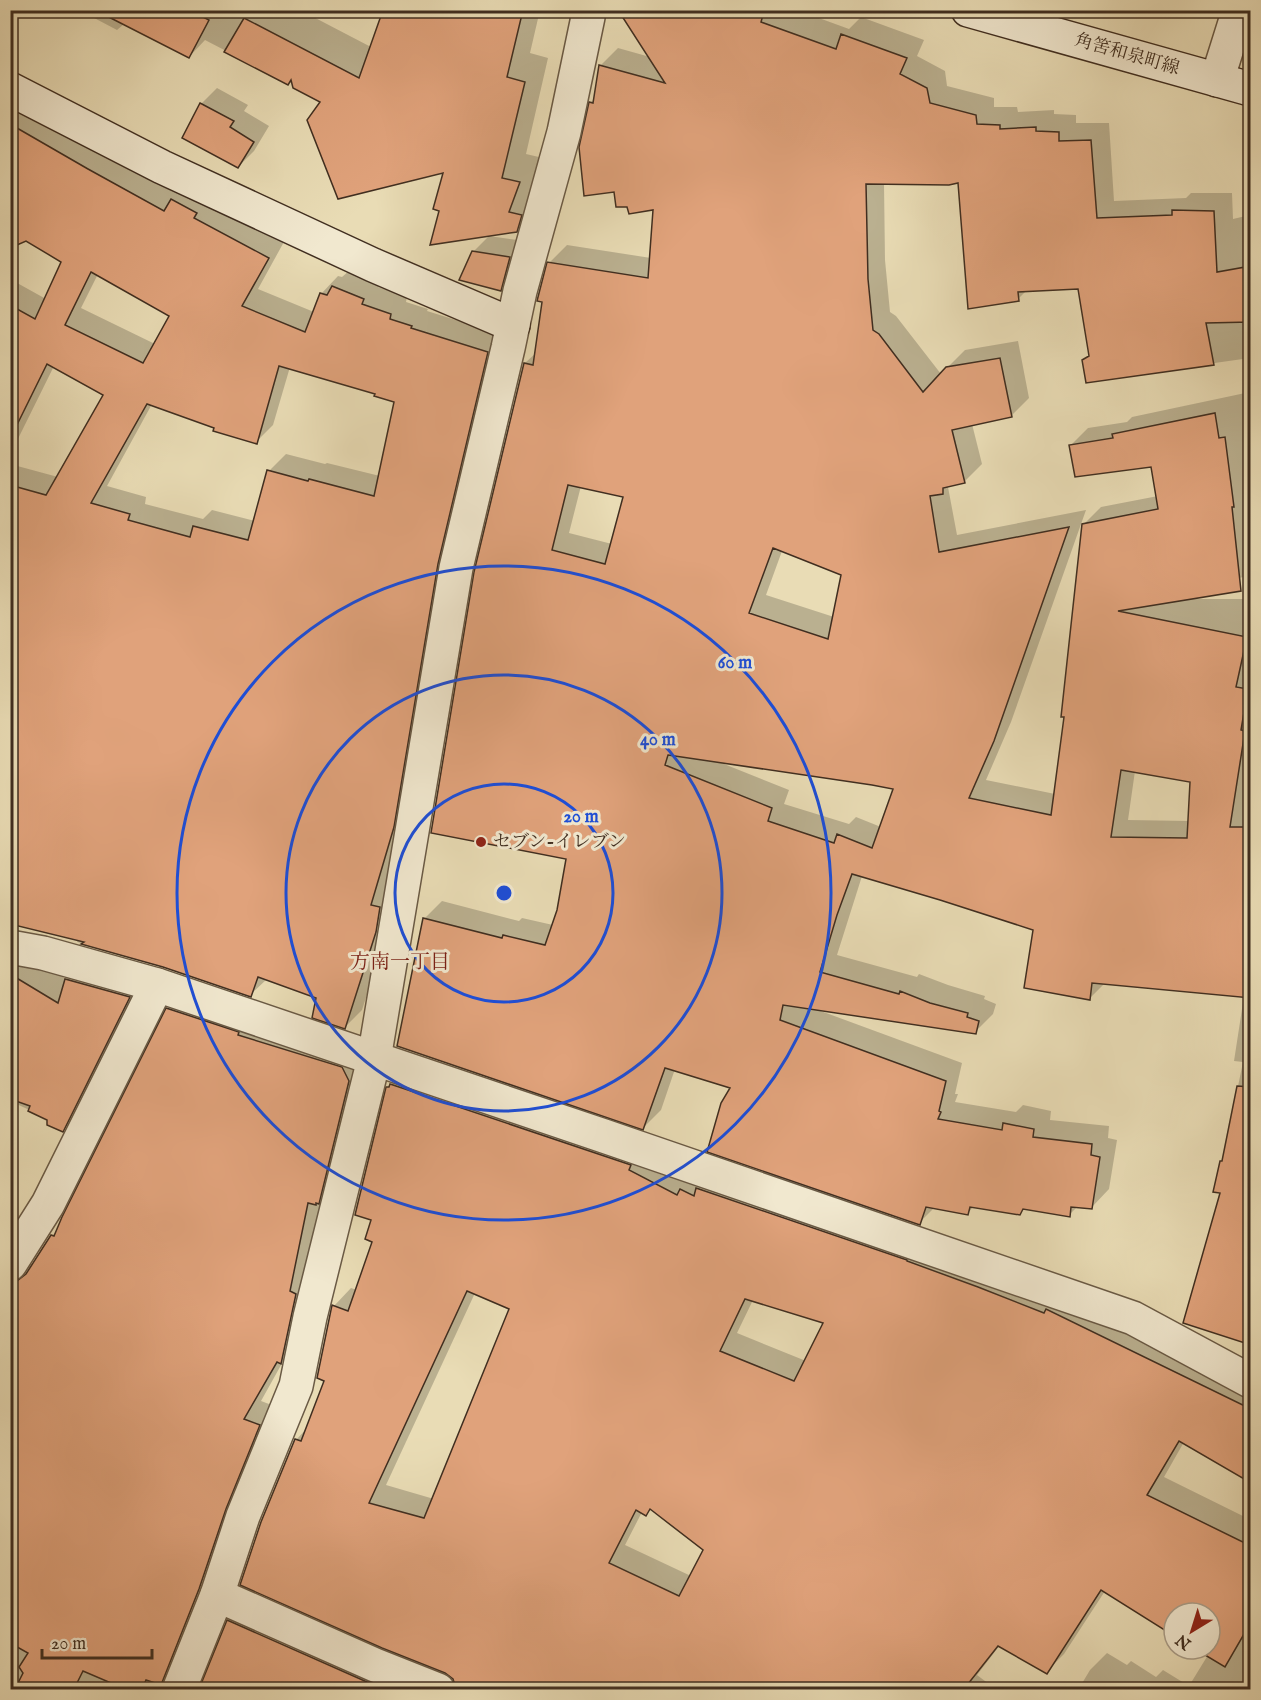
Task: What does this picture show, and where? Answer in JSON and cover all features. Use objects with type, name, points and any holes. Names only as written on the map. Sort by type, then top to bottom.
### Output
[{"type":"street","points":[[179,1689],[217,1594],[243,1516],[296,1386],[310,1317],[374,1059],[456,568],[520,291],[564,132],[588,17],[585,10]]},
{"type":"street","name":"角筈和泉町線","points":[[968,10],[1251,89]]},
{"type":"street","points":[[1217,80],[1239,10]]},
{"type":"street","points":[[10,89],[162,167],[373,265],[513,325]]},
{"type":"street","points":[[10,947],[43,953],[157,985],[1133,1318],[1251,1381]]},
{"type":"street","points":[[10,1264],[48,1204],[157,985]]},
{"type":"street","points":[[217,1594],[375,1665],[438,1689]]},
{"type":"building","points":[[95,10],[189,10],[209,20],[189,58]]},
{"type":"building","points":[[383,10],[523,10],[507,77],[525,82],[502,178],[520,182],[509,212],[522,215],[517,232],[430,245],[439,211],[433,209],[443,173],[338,199],[307,120],[320,102],[293,88],[291,80],[288,85],[224,52],[244,18],[359,78]]},
{"type":"building","points":[[618,10],[748,10],[763,15],[761,22],[836,49],[841,34],[907,58],[900,74],[927,88],[930,103],[976,115],[977,124],[1000,125],[1000,129],[1036,127],[1036,131],[1059,132],[1059,141],[1091,140],[1097,218],[1172,215],[1172,210],[1214,211],[1217,272],[1251,266],[1251,322],[1206,323],[1214,365],[1086,383],[1082,360],[1089,356],[1078,289],[1018,292],[1019,301],[968,309],[958,183],[949,185],[866,184],[868,279],[873,330],[879,334],[923,392],[946,367],[1000,358],[1012,417],[952,430],[965,483],[943,488],[943,494],[930,496],[939,552],[1069,527],[994,741],[969,798],[1051,815],[1064,717],[1061,717],[1082,524],[1158,509],[1151,467],[1075,477],[1069,445],[1113,438],[1112,434],[1215,413],[1219,438],[1225,437],[1241,591],[1118,611],[1247,637],[1236,687],[1248,689],[1241,730],[1245,731],[1230,827],[1251,827],[1251,998],[1092,983],[1090,1000],[1024,988],[1033,930],[852,874],[820,972],[899,994],[900,991],[930,1003],[968,1013],[967,1017],[979,1021],[976,1034],[783,1005],[780,1020],[946,1081],[938,1119],[1002,1130],[1003,1123],[1034,1129],[1033,1137],[1092,1144],[1091,1155],[1100,1157],[1092,1209],[1071,1207],[1070,1217],[1023,1209],[1020,1215],[970,1207],[968,1215],[926,1207],[920,1225],[707,1152],[721,1103],[730,1088],[665,1068],[643,1130],[397,1046],[423,918],[502,938],[503,935],[545,945],[557,910],[566,859],[431,833],[474,572],[524,363],[533,365],[542,302],[537,301],[547,262],[648,278],[653,210],[629,214],[627,207],[616,207],[614,192],[584,196],[579,147],[589,102],[593,103],[599,65],[665,83]],"holes":[[[568,485],[623,497],[605,564],[552,550]],[[773,548],[841,575],[828,639],[749,613]],[[668,755],[893,789],[872,848],[837,834],[834,843],[768,821],[772,808],[665,765]],[[1121,770],[1190,782],[1187,838],[1111,837]]]},
{"type":"building","points":[[200,103],[234,121],[230,127],[254,142],[238,168],[182,138]]},
{"type":"building","points":[[10,124],[164,211],[171,199],[197,213],[194,218],[269,258],[242,306],[305,332],[320,293],[327,295],[332,286],[364,299],[362,304],[391,314],[390,319],[412,326],[411,328],[488,352],[438,564],[394,827],[371,905],[380,907],[376,932],[345,1029],[312,1018],[316,998],[258,977],[251,997],[163,967],[81,944],[84,942],[10,924],[10,485],[46,495],[103,395],[47,364],[10,439],[10,305],[35,319],[61,262],[26,241],[10,248]],"holes":[[[91,272],[169,316],[143,363],[65,325]],[[279,366],[375,394],[374,396],[394,402],[374,496],[267,470],[248,540],[193,526],[190,537],[128,520],[130,514],[91,503],[147,404],[214,428],[213,431],[257,444]]]},
{"type":"building","points":[[472,251],[510,257],[501,291],[459,280]]},
{"type":"building","points":[[10,974],[58,1003],[65,979],[130,997],[63,1132],[47,1125],[47,1120],[28,1111],[30,1106],[10,1099]]},
{"type":"building","points":[[166,1008],[239,1032],[238,1035],[342,1067],[349,1081],[319,1204],[308,1203],[290,1291],[296,1294],[281,1364],[277,1362],[244,1419],[260,1425],[226,1509],[199,1589],[161,1685],[146,1680],[142,1689],[125,1689],[83,1671],[74,1689],[15,1689],[23,1673],[19,1667],[28,1653],[10,1643],[10,1292],[17,1281],[26,1274],[51,1235],[54,1236]]},
{"type":"building","points":[[390,1084],[631,1165],[629,1170],[677,1195],[680,1189],[694,1196],[696,1188],[907,1260],[1044,1313],[1046,1309],[1251,1409],[1251,1483],[1179,1441],[1147,1495],[1251,1546],[1251,1622],[1225,1667],[1215,1661],[1222,1661],[1222,1601],[1162,1601],[1162,1628],[1101,1590],[1047,1674],[998,1646],[964,1689],[456,1689],[453,1679],[445,1673],[382,1648],[240,1585],[261,1522],[295,1439],[301,1441],[324,1381],[317,1378],[332,1305],[348,1311],[372,1242],[365,1239],[371,1220],[355,1215],[386,1087]],"holes":[[[467,1291],[509,1309],[424,1518],[369,1503]],[[745,1299],[823,1323],[794,1381],[720,1351]],[[650,1509],[703,1550],[679,1596],[609,1563],[636,1510],[646,1516]]]},
{"type":"building","points":[[1237,1086],[1251,1087],[1251,1345],[1183,1323],[1220,1193],[1213,1192],[1220,1161],[1222,1161]]},
{"type":"building","points":[[227,1620],[367,1682],[386,1689],[199,1689]]},
{"type":"place","name":"セブン-イレブン","points":[[481,842]]},
{"type":"district","name":"方南一丁目","points":[[400,962]]}]
